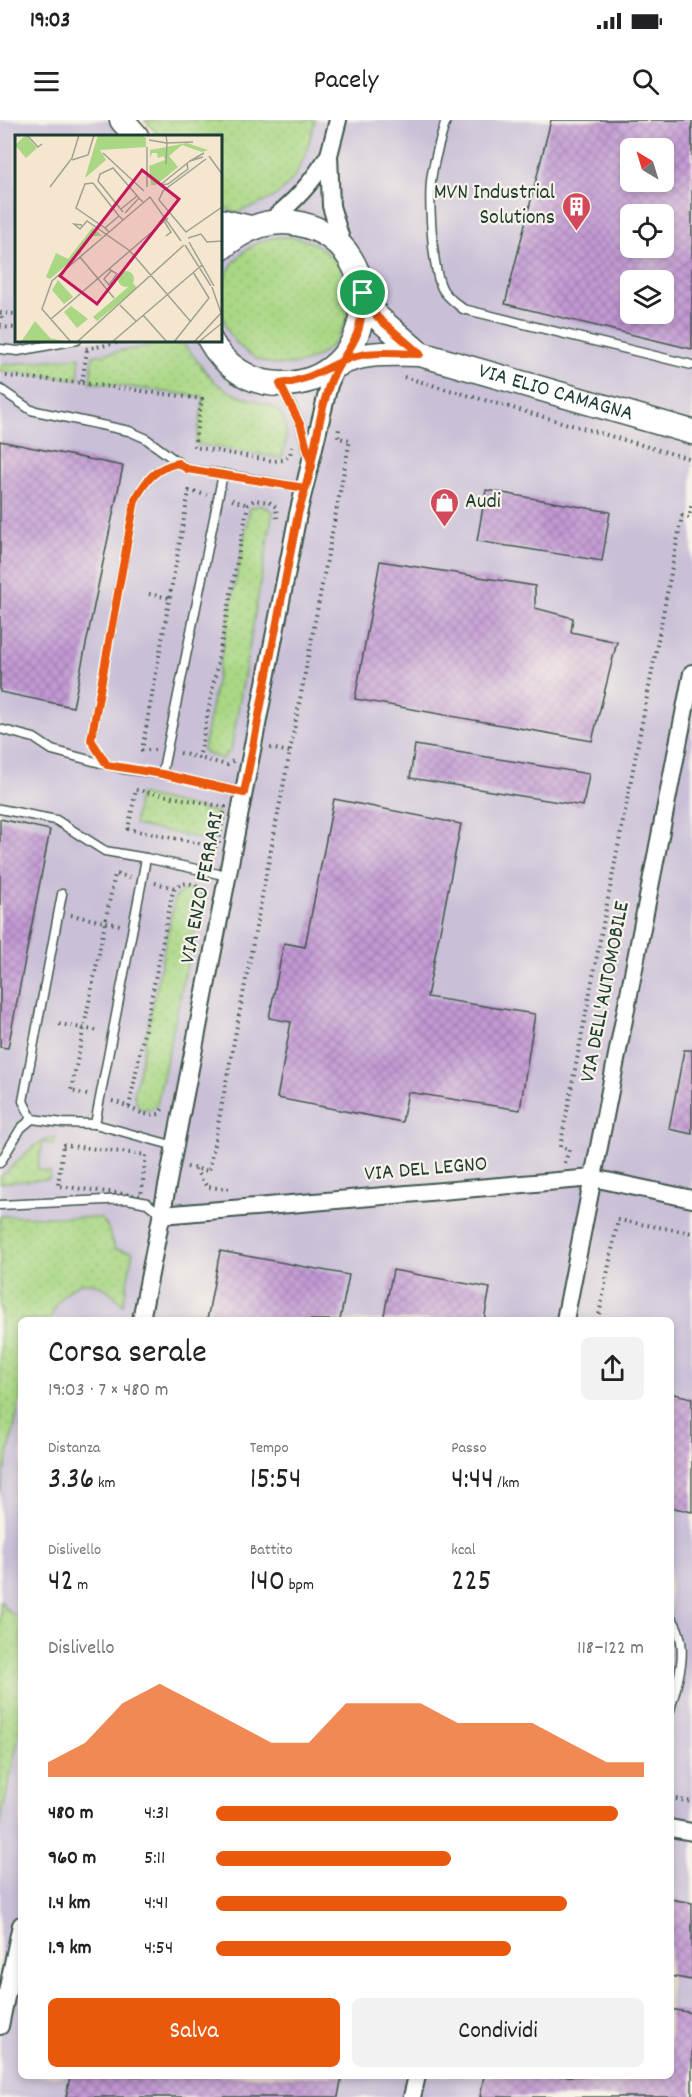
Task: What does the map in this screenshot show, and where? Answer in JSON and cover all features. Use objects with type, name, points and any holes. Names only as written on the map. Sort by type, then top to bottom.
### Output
[{"type":"street","points":[[122,120],[135,135]]},
{"type":"street","points":[[337,365],[357,335],[362,318],[363,293],[359,278],[344,249],[331,206],[331,148],[338,120]]},
{"type":"street","points":[[222,248],[292,204],[311,184],[331,148]]},
{"type":"street","points":[[222,221],[260,225],[288,221],[311,227],[332,238],[344,249]]},
{"type":"street","name":"VIA ELIO CAMAGNA","points":[[363,293],[377,317],[420,354]]},
{"type":"street","points":[[211,342],[223,360],[240,373],[260,381],[280,384]]},
{"type":"street","name":"VIA ELIO CAMAGNA","points":[[280,384],[301,382],[351,357],[374,353],[420,354],[692,432]]},
{"type":"street","name":"VIA ENZO FERRARI","points":[[142,1317],[305,488],[312,466],[329,385],[337,365]]},
{"type":"street","name":"VIA DELL'AUTOMOBILE","points":[[566,1317],[692,673]]},
{"type":"street","name":"VIA DEL LEGNO","points":[[162,1215],[593,1178],[692,1199]]},
{"type":"street","points":[[674,1829],[692,1832]]},
{"type":"street","points":[[0,2026],[18,1939]]},
{"type":"street","points":[[412,2097],[416,2079]]},
{"type":"lane","points":[[331,148],[345,120]]},
{"type":"lane","points":[[446,120],[431,175],[430,196],[436,274],[442,289],[453,301],[463,309],[692,365]]},
{"type":"lane","points":[[0,349],[18,351],[66,342]]},
{"type":"lane","points":[[280,384],[301,426],[312,466]]},
{"type":"lane","points":[[0,389],[31,410],[129,431],[145,438],[187,469],[305,488]]},
{"type":"lane","points":[[107,765],[91,740],[135,500],[147,479],[163,466],[178,463]]},
{"type":"lane","points":[[162,774],[223,474]]},
{"type":"lane","points":[[0,729],[34,738],[52,750],[107,765],[162,774],[244,793]]},
{"type":"lane","points":[[0,809],[56,820],[105,852],[146,858],[229,876]]},
{"type":"lane","points":[[95,1124],[146,858]]},
{"type":"lane","points":[[32,1119],[23,1101],[62,894]]},
{"type":"lane","points":[[0,1163],[21,1128],[32,1119],[95,1124],[175,1146]]},
{"type":"lane","points":[[0,1205],[127,1199],[147,1203],[162,1215]]},
{"type":"lane","points":[[674,1624],[682,1639],[682,1662],[674,1694]]},
{"type":"path","points":[[1,313],[0,326],[15,328]]},
{"type":"path","points":[[82,383],[87,349]]},
{"type":"path","points":[[0,375],[202,399],[194,447],[274,461],[283,460],[290,455],[293,441]]},
{"type":"path","points":[[400,376],[687,458],[692,464]]},
{"type":"path","points":[[232,1189],[207,1186],[194,1168],[209,1171],[350,440],[338,438],[341,420]]},
{"type":"path","points":[[154,750],[142,750],[189,491],[202,494]]},
{"type":"path","points":[[199,759],[248,504],[254,500],[269,502],[276,507],[275,526]]},
{"type":"path","points":[[238,501],[248,504]]},
{"type":"path","points":[[562,1167],[569,1149],[560,1147],[682,516],[689,518],[692,502]]},
{"type":"path","points":[[149,594],[170,598]]},
{"type":"path","points":[[193,754],[199,759],[226,765],[232,762],[235,756]]},
{"type":"path","points":[[136,790],[225,807],[218,847],[128,829],[136,790]]},
{"type":"path","points":[[90,1096],[71,1091],[115,874],[126,876]]},
{"type":"path","points":[[157,884],[175,888],[188,883],[197,886],[206,896]]},
{"type":"path","points":[[129,1107],[175,888]]},
{"type":"path","points":[[58,913],[121,925]]},
{"type":"path","points":[[60,1024],[99,1031]]},
{"type":"path","points":[[111,1100],[142,1115],[159,1114],[165,1097]]},
{"type":"path","points":[[63,1145],[146,1155],[141,1196],[58,1186],[63,1145]]},
{"type":"path","points":[[599,1317],[618,1220],[692,1233]]},
{"type":"path","points":[[674,1799],[692,1802]]},
{"type":"shaded area","points":[[0,120],[109,120],[122,135],[15,135],[15,342],[222,342],[222,201],[306,120],[692,120],[692,2097],[0,2097]]},
{"type":"green space","points":[[145,120],[315,120],[305,155],[291,181],[269,199],[254,207],[234,213],[222,206],[222,135],[158,135]]},
{"type":"green space","points":[[272,238],[298,238],[321,248],[338,265],[348,288],[348,314],[338,337],[321,354],[298,364],[272,364],[249,354],[232,337],[222,314],[222,288],[232,265],[249,248]]},
{"type":"green space","points":[[164,343],[182,343],[218,384],[231,392],[270,406],[279,412],[285,422],[286,436],[282,458],[196,444],[204,397],[90,382],[93,356]]},
{"type":"green space","points":[[80,357],[78,379],[0,371],[1,365]]},
{"type":"green space","points":[[260,505],[273,511],[231,750],[222,759],[207,754],[203,749],[250,508]]},
{"type":"green space","points":[[139,794],[219,813],[213,841],[134,825]]},
{"type":"green space","points":[[192,889],[200,892],[200,903],[157,1105],[149,1110],[139,1108],[134,1095],[175,898],[184,890]]},
{"type":"green space","points":[[56,1137],[54,1145],[43,1142],[37,1169],[50,1172],[49,1179],[0,1183],[0,1177],[26,1153],[47,1139]]},
{"type":"green space","points":[[0,1216],[101,1218],[107,1226],[115,1249],[133,1252],[123,1305],[101,1286],[84,1283],[68,1290],[58,1301],[51,1317],[18,1317],[18,1410],[0,1492]]},
{"type":"green space","points":[[0,1601],[10,1613],[18,1617],[18,1739],[0,1826]]},
{"type":"building","name":"MVN Industrial Solutions","points":[[551,120],[692,120],[692,349],[505,304]]},
{"type":"building","points":[[0,441],[123,466],[73,707],[0,692]]},
{"type":"building","points":[[486,490],[610,512],[602,561],[477,541]]},
{"type":"building","points":[[380,561],[535,586],[535,608],[573,618],[571,632],[617,642],[592,741],[355,699]]},
{"type":"building","points":[[415,745],[589,774],[583,806],[410,778]]},
{"type":"building","points":[[334,799],[461,824],[427,997],[535,1014],[520,1110],[408,1092],[402,1122],[277,1098],[291,1022],[269,1018],[284,943],[305,947]]},
{"type":"building","points":[[0,819],[50,830],[8,1048],[0,1047]]},
{"type":"building","points":[[684,1050],[692,1050],[692,1134],[669,1129]]},
{"type":"building","points":[[220,1251],[349,1275],[341,1317],[208,1317]]},
{"type":"building","points":[[393,1270],[490,1288],[485,1317],[384,1317]]},
{"type":"building","points":[[674,1394],[692,1398],[692,1512],[674,1508]]},
{"type":"building","points":[[674,1900],[692,1903],[692,1980],[674,1977]]},
{"type":"building","points":[[674,2010],[692,2013],[692,2097],[480,2097],[483,2079],[674,2079]]},
{"type":"building","points":[[69,2079],[341,2079],[338,2097],[66,2097]]},
{"type":"place","name":"MVN Industrial Solutions","points":[[576,232]]},
{"type":"place","name":"Audi","points":[[444,528]]},
{"type":"route","points":[[363,293],[362,318],[357,335],[337,365],[329,385],[312,466],[305,488],[187,469],[178,463],[163,466],[147,479],[135,500],[91,740],[107,765],[162,774],[244,793],[298,514],[312,466],[298,417],[280,384],[301,382],[320,375],[337,365],[351,357],[374,353],[420,354],[377,317],[363,293]]}]
